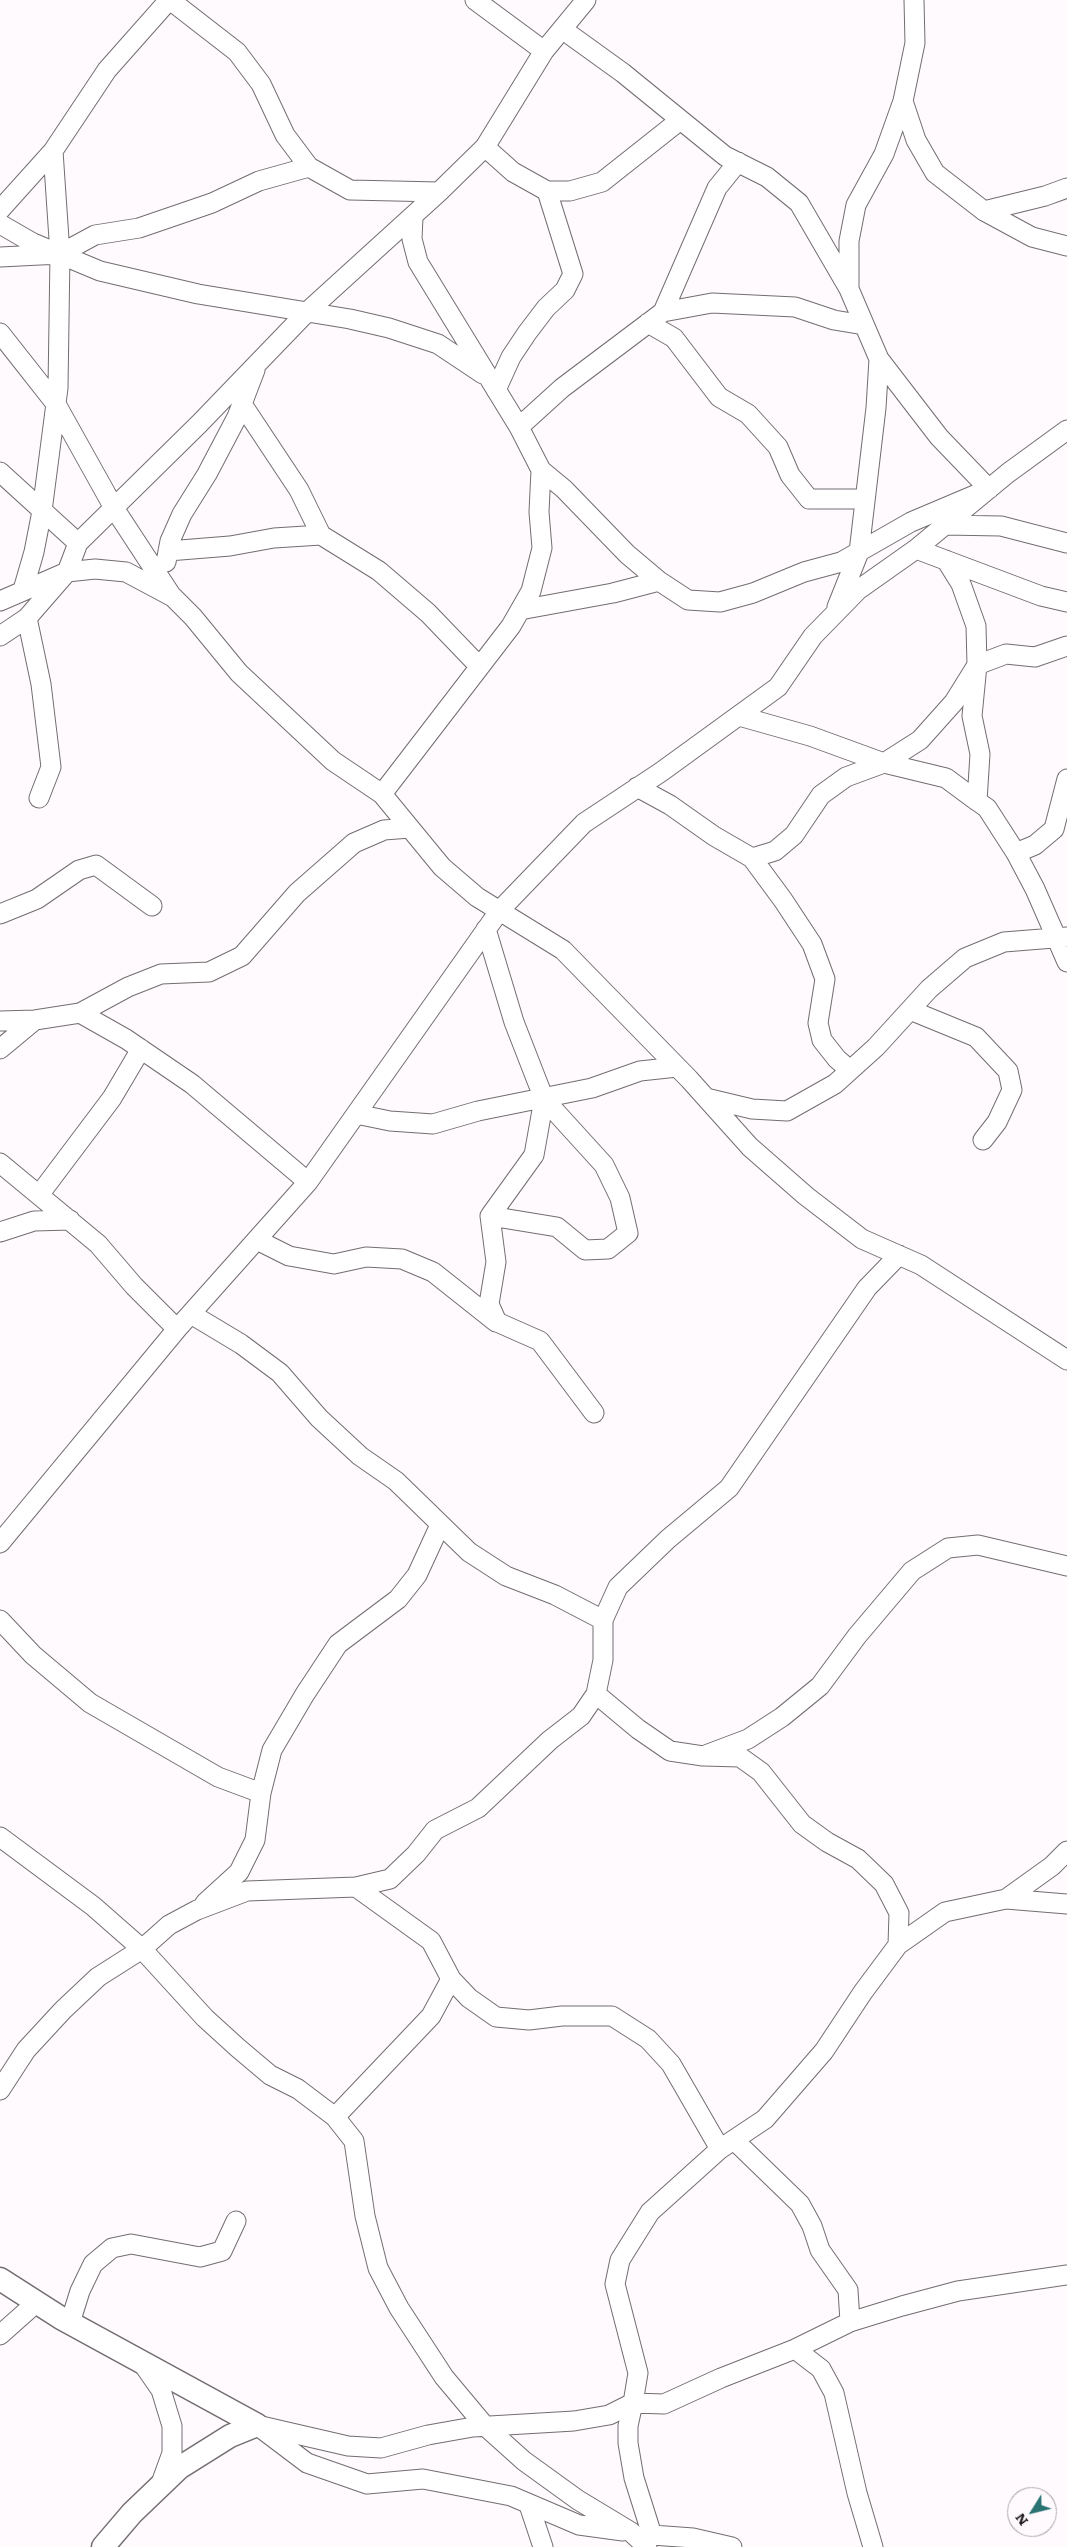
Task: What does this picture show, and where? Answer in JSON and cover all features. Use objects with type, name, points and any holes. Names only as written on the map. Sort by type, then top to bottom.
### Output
[{"type":"street","points":[[0,210],[53,151],[107,70],[169,0],[237,52],[261,84],[284,135],[309,167],[350,190],[440,192]]},
{"type":"street","points":[[475,0],[544,51]]},
{"type":"street","points":[[0,636],[27,618],[67,572],[78,543],[258,363],[306,312],[413,217],[485,147],[544,51],[586,0]]},
{"type":"street","points":[[848,289],[849,241],[856,205],[884,154],[903,102],[915,43],[914,0]]},
{"type":"street","points":[[562,29],[623,73],[679,121],[725,156],[767,177],[799,203],[848,289],[879,359],[938,437],[989,489]]},
{"type":"street","points":[[903,102],[916,140],[935,173],[984,211],[1032,237],[1067,246]]},
{"type":"street","points":[[485,147],[513,172],[547,191],[570,191],[602,182],[679,121]]},
{"type":"street","points":[[23,590],[34,552],[42,512],[56,404],[61,337],[60,254],[53,151]]},
{"type":"street","points":[[656,318],[717,188],[738,162]]},
{"type":"street","points":[[0,256],[60,254],[95,235],[139,228],[212,203],[259,181],[309,167]]},
{"type":"street","points":[[984,211],[1045,196],[1067,188]]},
{"type":"street","points":[[492,384],[546,308],[565,290],[573,274],[547,191]]},
{"type":"street","points":[[413,217],[412,239],[418,262],[519,427],[541,470],[564,489],[627,554],[659,581],[688,600],[720,602],[753,593],[804,572],[841,562],[911,522],[989,489]]},
{"type":"street","points":[[0,224],[33,243],[100,271],[198,294],[389,328],[438,344],[492,384]]},
{"type":"street","points":[[519,427],[562,388],[656,318],[712,303],[795,307],[834,320],[864,325]]},
{"type":"street","points":[[656,318],[674,338],[719,397],[748,414],[778,447],[790,475],[809,499],[865,499]]},
{"type":"street","points":[[0,333],[56,404],[114,508],[173,597],[193,617],[239,673],[333,761],[382,794],[442,866],[477,897],[563,950],[706,1098],[750,1147],[806,1196],[862,1239],[921,1265],[1067,1360]]},
{"type":"street","points":[[834,616],[859,552],[879,359]]},
{"type":"street","points":[[173,597],[165,564],[170,541],[182,514],[207,474],[242,404],[258,363]]},
{"type":"street","points":[[242,404],[299,490],[321,535],[379,571],[428,613],[479,666]]},
{"type":"street","points":[[0,1543],[178,1329],[308,1182],[500,910],[584,822],[637,788],[778,687],[813,636],[858,590],[916,549],[989,489],[1067,430]]},
{"type":"street","points":[[382,794],[511,626],[531,591],[542,548],[539,512],[541,470]]},
{"type":"street","points":[[0,472],[78,543]]},
{"type":"street","points":[[945,525],[1001,526],[1067,543]]},
{"type":"street","points":[[168,551],[230,546],[274,538],[321,535]]},
{"type":"street","points":[[916,549],[1041,596],[1067,602]]},
{"type":"street","points":[[946,560],[960,584],[976,626],[977,665],[972,716],[980,754],[977,801]]},
{"type":"street","points":[[0,600],[67,572],[95,569],[126,572],[173,597]]},
{"type":"street","points":[[520,610],[613,593],[659,581]]},
{"type":"street","points":[[27,618],[41,684],[51,767],[39,798]]},
{"type":"street","points":[[752,858],[775,850],[794,834],[821,795],[846,777],[884,763],[920,740],[954,702],[977,665],[1006,654],[1036,657],[1067,646]]},
{"type":"street","points":[[739,716],[810,736],[884,763],[946,778],[987,808],[1016,853],[1062,937],[1067,962]]},
{"type":"street","points":[[1016,853],[1035,845],[1054,829],[1067,779]]},
{"type":"street","points":[[637,788],[670,805],[714,836],[752,858],[812,944],[825,979],[818,1023],[822,1040],[837,1059],[850,1070]]},
{"type":"street","points":[[0,1022],[36,1020],[80,1012],[128,987],[161,974],[208,972],[242,956],[297,893],[354,843],[384,830],[410,828]]},
{"type":"street","points":[[0,914],[37,899],[78,870],[96,865],[152,906]]},
{"type":"street","points":[[486,929],[514,1022],[544,1099],[604,1165],[620,1198],[628,1233],[608,1249],[585,1250],[556,1227],[490,1216]]},
{"type":"street","points":[[706,1098],[752,1109],[787,1111],[835,1084],[876,1047],[929,989],[965,958],[1004,942],[1062,937]]},
{"type":"street","points":[[910,1010],[976,1037],[1008,1071],[1012,1090],[997,1122],[983,1140]]},
{"type":"street","points":[[80,1012],[141,1049],[192,1084],[308,1182]]},
{"type":"street","points":[[0,1049],[36,1020]]},
{"type":"street","points":[[39,1195],[112,1098],[141,1049]]},
{"type":"street","points":[[356,1114],[390,1121],[433,1124],[478,1111],[592,1088],[640,1071],[677,1068]]},
{"type":"street","points":[[497,1322],[489,1304],[496,1262],[490,1216],[534,1155],[544,1099]]},
{"type":"street","points":[[0,1162],[98,1244],[134,1286],[178,1329]]},
{"type":"street","points":[[0,1232],[34,1221],[70,1220]]},
{"type":"street","points":[[257,1240],[290,1256],[334,1264],[366,1257],[402,1259],[433,1272],[497,1322],[540,1341],[594,1413]]},
{"type":"street","points":[[0,2090],[26,2050],[63,2010],[98,1977],[142,1949],[169,1925],[197,1910],[247,1891],[356,1887],[390,1879],[416,1854],[435,1830],[478,1808],[550,1740],[581,1716],[596,1694],[603,1660],[603,1620],[618,1587],[668,1539],[729,1488],[867,1288],[899,1255]]},
{"type":"street","points":[[191,1314],[241,1344],[280,1373],[319,1418],[360,1456],[396,1480],[469,1552],[506,1576],[555,1595],[603,1620]]},
{"type":"street","points":[[197,1910],[239,1872],[255,1840],[262,1793],[272,1750],[304,1694],[338,1644],[367,1620],[398,1599],[418,1575],[440,1524]]},
{"type":"street","points":[[703,1756],[748,1739],[782,1717],[820,1686],[857,1636],[912,1570],[948,1548],[978,1545],[1067,1566]]},
{"type":"street","points":[[0,1620],[33,1655],[90,1703],[218,1777],[262,1793]]},
{"type":"street","points":[[596,1694],[638,1729],[670,1751],[703,1756],[740,1757],[761,1772],[802,1824],[827,1842],[858,1859],[884,1884],[899,1913],[898,1945]]},
{"type":"street","points":[[0,1837],[93,1906],[142,1949],[205,2018],[270,2075],[298,2090],[335,2117],[354,2141],[365,2216],[378,2268],[399,2308],[444,2377],[485,2426],[524,2461],[578,2500],[631,2532],[649,2541],[669,2547]]},
{"type":"street","points":[[1006,1899],[1052,1866],[1067,1851]]},
{"type":"street","points":[[356,1887],[431,1941],[451,1978],[469,1998],[496,2017],[529,2020],[562,2016],[612,2016],[648,2039],[672,2064],[727,2144],[800,2204],[812,2226],[820,2250],[848,2290],[850,2322]]},
{"type":"street","points":[[649,2541],[628,2443],[628,2426],[638,2373],[615,2284],[620,2260],[650,2212],[727,2144],[765,2119],[824,2051],[863,1992],[898,1945],[945,1912],[1006,1899],[1067,1904]]},
{"type":"street","points":[[335,2117],[431,2016],[451,1978]]},
{"type":"street","points":[[70,2322],[80,2291],[93,2264],[112,2248],[131,2244],[200,2257],[222,2251],[236,2222]]},
{"type":"street","points":[[103,2547],[132,2513],[188,2463],[230,2436],[256,2425],[348,2446],[381,2448],[428,2435],[485,2426],[574,2421],[609,2415],[632,2403],[664,2404],[721,2378],[796,2349],[850,2322],[902,2306],[958,2292],[1067,2276]]},
{"type":"street","points":[[2,2282],[36,2303],[256,2425],[307,2463],[366,2484],[423,2479],[511,2496],[579,2525],[631,2532]]},
{"type":"street","points":[[0,2335],[36,2303]]},
{"type":"street","points":[[796,2349],[821,2369],[834,2393],[857,2493],[873,2547]]},
{"type":"street","points":[[140,2360],[161,2390],[172,2426],[172,2454],[159,2487]]},
{"type":"street","points":[[529,2504],[543,2547]]},
{"type":"street","points":[[649,2541],[693,2538],[732,2547]]}]
